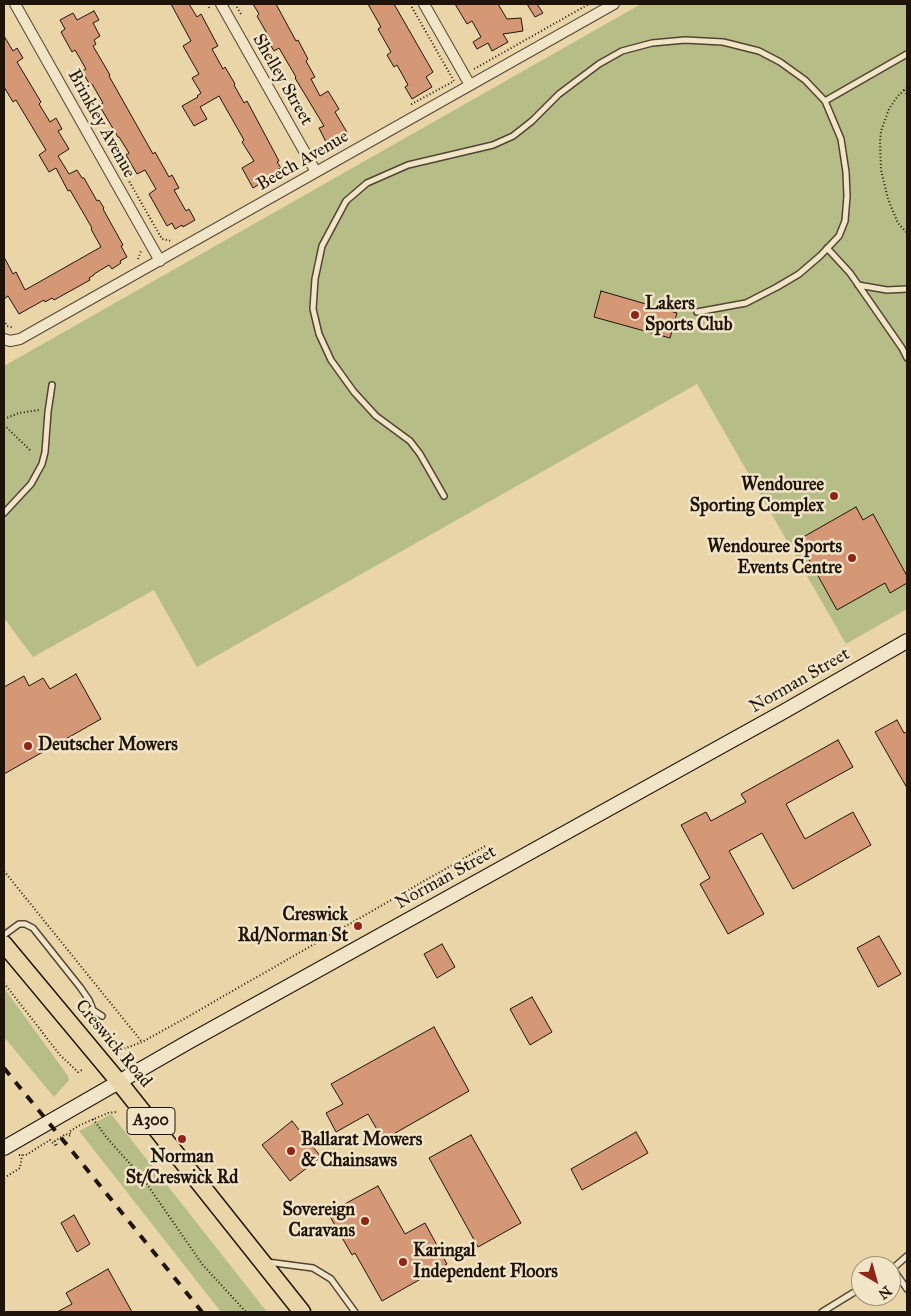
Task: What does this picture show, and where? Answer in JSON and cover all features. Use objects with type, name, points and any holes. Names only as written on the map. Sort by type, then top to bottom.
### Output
[{"type":"highway","name":"Creswick Road","points":[[4,944],[120,1082],[302,1312]]},
{"type":"main road","name":"Norman Street","points":[[10,1151],[120,1082],[907,641]]},
{"type":"street","name":"Brinkley Avenue","points":[[15,4],[160,261]]},
{"type":"street","name":"Shelley Street","points":[[221,4],[316,172]]},
{"type":"street","points":[[424,4],[470,85]]},
{"type":"street","name":"Beech Avenue","points":[[5,340],[12,342],[20,339],[614,4]]},
{"type":"lane","points":[[444,496],[420,454],[410,441],[376,416],[354,392],[331,360],[319,334],[313,309],[315,279],[322,246],[346,200],[367,183],[408,165],[493,145],[513,136],[532,122],[559,94],[599,64],[622,52],[652,43],[684,40],[723,42],[759,51],[780,62],[805,80],[825,101],[841,139],[848,196],[845,221],[839,236],[799,274],[746,303],[697,312]]},
{"type":"lane","points":[[825,101],[907,54]]},
{"type":"lane","points":[[827,248],[850,273],[907,358]]},
{"type":"lane","points":[[858,285],[887,290],[907,289]]},
{"type":"lane","points":[[4,513],[31,484],[42,464],[52,385]]},
{"type":"lane","points":[[4,935],[19,924],[26,924],[33,928],[80,987],[93,1010],[102,1016]]},
{"type":"lane","points":[[261,1262],[313,1268],[331,1280],[354,1312]]},
{"type":"lane","points":[[822,1312],[851,1294]]},
{"type":"path","points":[[235,4],[244,20]]},
{"type":"path","points":[[410,4],[454,80]]},
{"type":"path","points":[[474,69],[589,4]]},
{"type":"path","points":[[907,88],[888,109],[881,131],[880,142],[881,170],[888,199],[898,223],[907,233]]},
{"type":"path","points":[[904,90],[907,95]]},
{"type":"path","points":[[313,142],[318,150],[326,153]]},
{"type":"path","points":[[4,420],[19,413],[39,410]]},
{"type":"path","points":[[4,426],[31,451]]},
{"type":"path","points":[[121,1050],[142,1042],[487,845]]},
{"type":"path","points":[[4,871],[142,1042]]},
{"type":"path","points":[[4,983],[60,1055],[78,1072],[82,1070]]},
{"type":"path","points":[[10,1151],[22,1155],[30,1153],[50,1140],[56,1146],[58,1145],[55,1141],[66,1134],[70,1136],[69,1132],[93,1119],[116,1112]]},
{"type":"path","points":[[93,1119],[107,1138],[142,1177],[202,1264],[246,1312]]},
{"type":"path","points":[[4,1178],[20,1168],[22,1155]]},
{"type":"green space","points":[[641,4],[907,4],[907,609],[846,644],[697,384],[197,667],[154,590],[33,657],[4,618],[4,366]]},
{"type":"green space","points":[[4,988],[68,1076],[69,1080],[54,1097],[4,1037]]},
{"type":"green space","points":[[111,1114],[267,1312],[221,1312],[79,1131]]},
{"type":"building","points":[[171,4],[189,4],[197,17],[201,14],[218,46],[212,49],[223,69],[225,67],[244,103],[247,101],[279,161],[277,162],[281,168],[275,171],[276,174],[253,188],[242,168],[254,161],[242,142],[244,140],[219,96],[200,107],[207,119],[194,126],[182,106],[198,97],[201,93],[192,78],[199,74],[183,46],[191,41]]},
{"type":"building","points":[[253,4],[276,4],[308,59],[306,61],[315,77],[311,79],[320,96],[328,91],[339,109],[335,112],[348,134],[328,146],[319,128],[324,126],[279,48],[274,51],[267,39],[269,37],[257,16],[259,14]]},
{"type":"building","points":[[368,4],[394,4],[433,72],[426,77],[432,87],[412,99],[405,87],[408,85],[397,65],[394,67],[387,55],[391,52],[378,29],[381,27]]},
{"type":"building","points":[[455,4],[498,4],[507,19],[521,18],[523,31],[503,34],[508,42],[492,51],[488,43],[477,49],[473,42],[481,37],[472,21],[467,24]]},
{"type":"building","points":[[527,4],[537,4],[543,13],[535,17]]},
{"type":"building","points":[[94,11],[99,20],[93,23],[100,36],[94,40],[96,44],[93,46],[153,154],[155,152],[169,177],[172,175],[179,188],[174,190],[186,211],[189,209],[195,220],[183,227],[182,225],[175,229],[172,223],[167,226],[149,194],[156,189],[145,170],[137,174],[126,155],[129,153],[99,105],[103,103],[82,71],[86,69],[75,50],[72,52],[61,32],[65,29],[60,20],[73,13],[77,20]]},
{"type":"building","points":[[4,36],[13,51],[17,48],[23,58],[17,62],[41,102],[39,104],[50,122],[56,118],[62,129],[58,131],[69,149],[58,156],[69,174],[77,170],[82,178],[84,178],[97,201],[99,200],[104,208],[127,257],[112,269],[109,265],[94,274],[89,278],[90,280],[54,300],[52,298],[45,302],[44,300],[19,314],[8,296],[4,299],[4,257],[13,274],[16,272],[25,290],[101,247],[92,228],[70,190],[68,191],[56,168],[49,172],[39,155],[46,150],[16,100],[13,102],[4,87]]},
{"type":"building","name":"Lakers Sports Club","points":[[601,291],[677,313],[670,338],[594,317]]},
{"type":"building","name":"Wendouree Sports Events Centre","points":[[856,507],[863,520],[873,514],[907,576],[907,583],[890,593],[885,583],[837,610],[798,540]]},
{"type":"building","name":"Deutscher Mowers","points":[[76,674],[101,719],[4,774],[4,687],[24,676],[29,686],[43,678],[50,689]]},
{"type":"building","points":[[897,720],[904,733],[907,732],[907,788],[875,732]]},
{"type":"building","points":[[838,740],[853,767],[786,804],[805,839],[853,812],[871,845],[793,889],[762,833],[729,851],[764,914],[728,934],[700,884],[710,878],[681,825],[706,812],[711,821],[746,802],[741,794]]},
{"type":"building","points":[[879,936],[901,974],[878,987],[857,948]]},
{"type":"building","points":[[442,944],[455,967],[437,978],[424,954]]},
{"type":"building","points":[[532,997],[552,1032],[530,1045],[510,1009]]},
{"type":"building","points":[[434,1027],[469,1091],[383,1140],[368,1114],[336,1132],[326,1113],[343,1104],[331,1084]]},
{"type":"building","name":"Ballarat Mowers & Chainsaws","points":[[292,1121],[321,1157],[290,1181],[262,1145]]},
{"type":"building","points":[[636,1132],[648,1153],[582,1190],[571,1169]]},
{"type":"building","points":[[471,1135],[521,1223],[478,1247],[429,1158]]},
{"type":"building","points":[[378,1186],[405,1234],[425,1223],[447,1264],[382,1301],[355,1253],[352,1255],[328,1213]]},
{"type":"building","points":[[74,1215],[90,1244],[77,1252],[61,1223]]},
{"type":"building","points":[[108,1269],[132,1312],[57,1312],[72,1304],[66,1293]]},
{"type":"railway","points":[[4,1068],[202,1312]]},
{"type":"place","name":"Lakers Sports Club","points":[[635,315]]},
{"type":"place","name":"Wendouree Sporting Complex","points":[[834,496]]},
{"type":"place","name":"Wendouree Sports Events Centre","points":[[852,558]]},
{"type":"place","name":"Deutscher Mowers","points":[[28,746]]},
{"type":"place","name":"Creswick Rd/Norman St","points":[[358,926]]},
{"type":"place","name":"Norman St/Creswick Rd","points":[[182,1139]]},
{"type":"place","name":"Ballarat Mowers & Chainsaws","points":[[291,1151]]},
{"type":"place","name":"Sovereign Caravans","points":[[365,1221]]},
{"type":"place","name":"Karingal Independent Floors","points":[[403,1262]]}]
